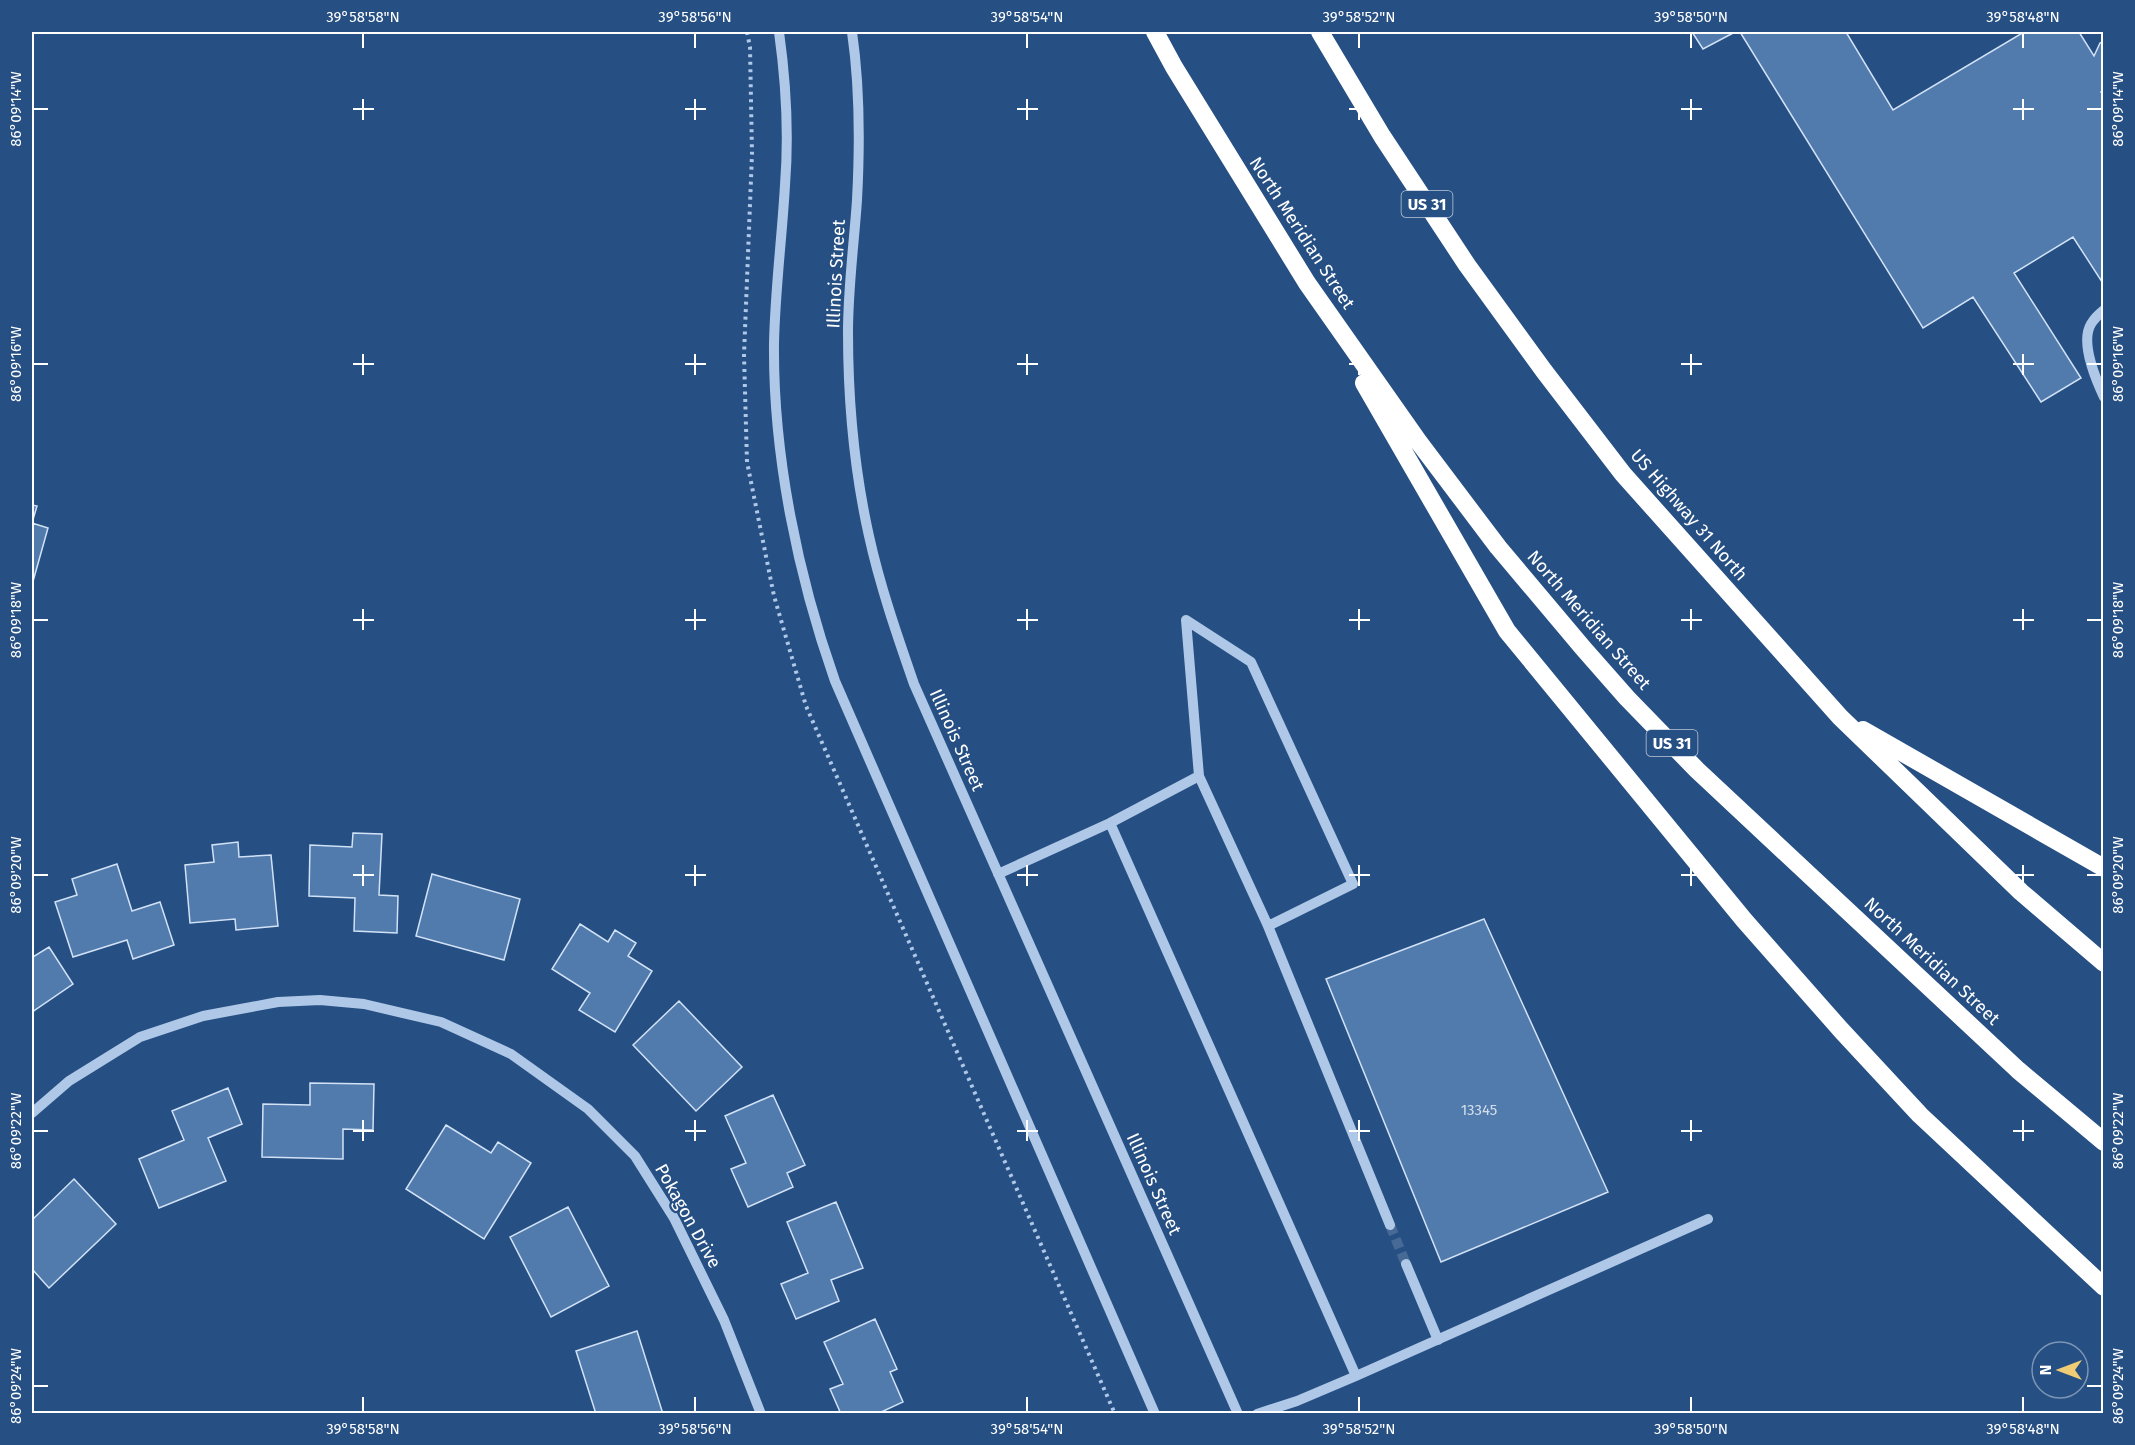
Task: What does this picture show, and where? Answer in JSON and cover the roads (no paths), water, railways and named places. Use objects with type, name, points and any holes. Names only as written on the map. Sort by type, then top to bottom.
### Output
[{"type":"highway","name":"North Meridian Street","points":[[1155,32],[1174,67],[1307,283],[1418,441],[1498,547],[1627,698],[1698,770],[1921,981],[2018,1070],[2103,1142]]},
{"type":"highway","name":"US Highway 31 North","points":[[1320,32],[1382,136],[1467,265],[1623,474],[1840,717],[2021,892],[2103,963]]},
{"type":"highway","points":[[1307,283],[1507,631],[1743,920],[1841,1030],[1929,1123],[2103,1287]]},
{"type":"highway","points":[[1840,717],[2103,868]]},
{"type":"street","points":[[779,32],[787,141],[774,345],[777,398],[787,498],[818,634],[835,681],[1155,1413]]},
{"type":"street","name":"Illinois Street","points":[[852,32],[859,150],[848,329],[849,374],[854,435],[869,534],[884,594],[914,684],[1238,1413]]},
{"type":"street","points":[[2103,310],[2090,325],[2086,338],[2092,369],[2103,397]]},
{"type":"street","points":[[1268,926],[1353,884],[1251,662],[1186,620],[1198,776],[1268,926],[1390,1225]]},
{"type":"street","points":[[998,874],[1110,824],[1198,776]]},
{"type":"street","points":[[1110,824],[1356,1376]]},
{"type":"street","name":"Pokagon Drive","points":[[32,1113],[69,1081],[140,1037],[203,1016],[278,1002],[320,1000],[364,1004],[441,1022],[511,1054],[588,1109],[635,1156],[674,1218],[724,1320],[761,1413]]},
{"type":"street","points":[[1257,1413],[1296,1401],[1356,1376],[1708,1219]]},
{"type":"street","points":[[1406,1264],[1438,1340]]},
{"type":"tunnel","points":[[1390,1225],[1406,1264]]}]
